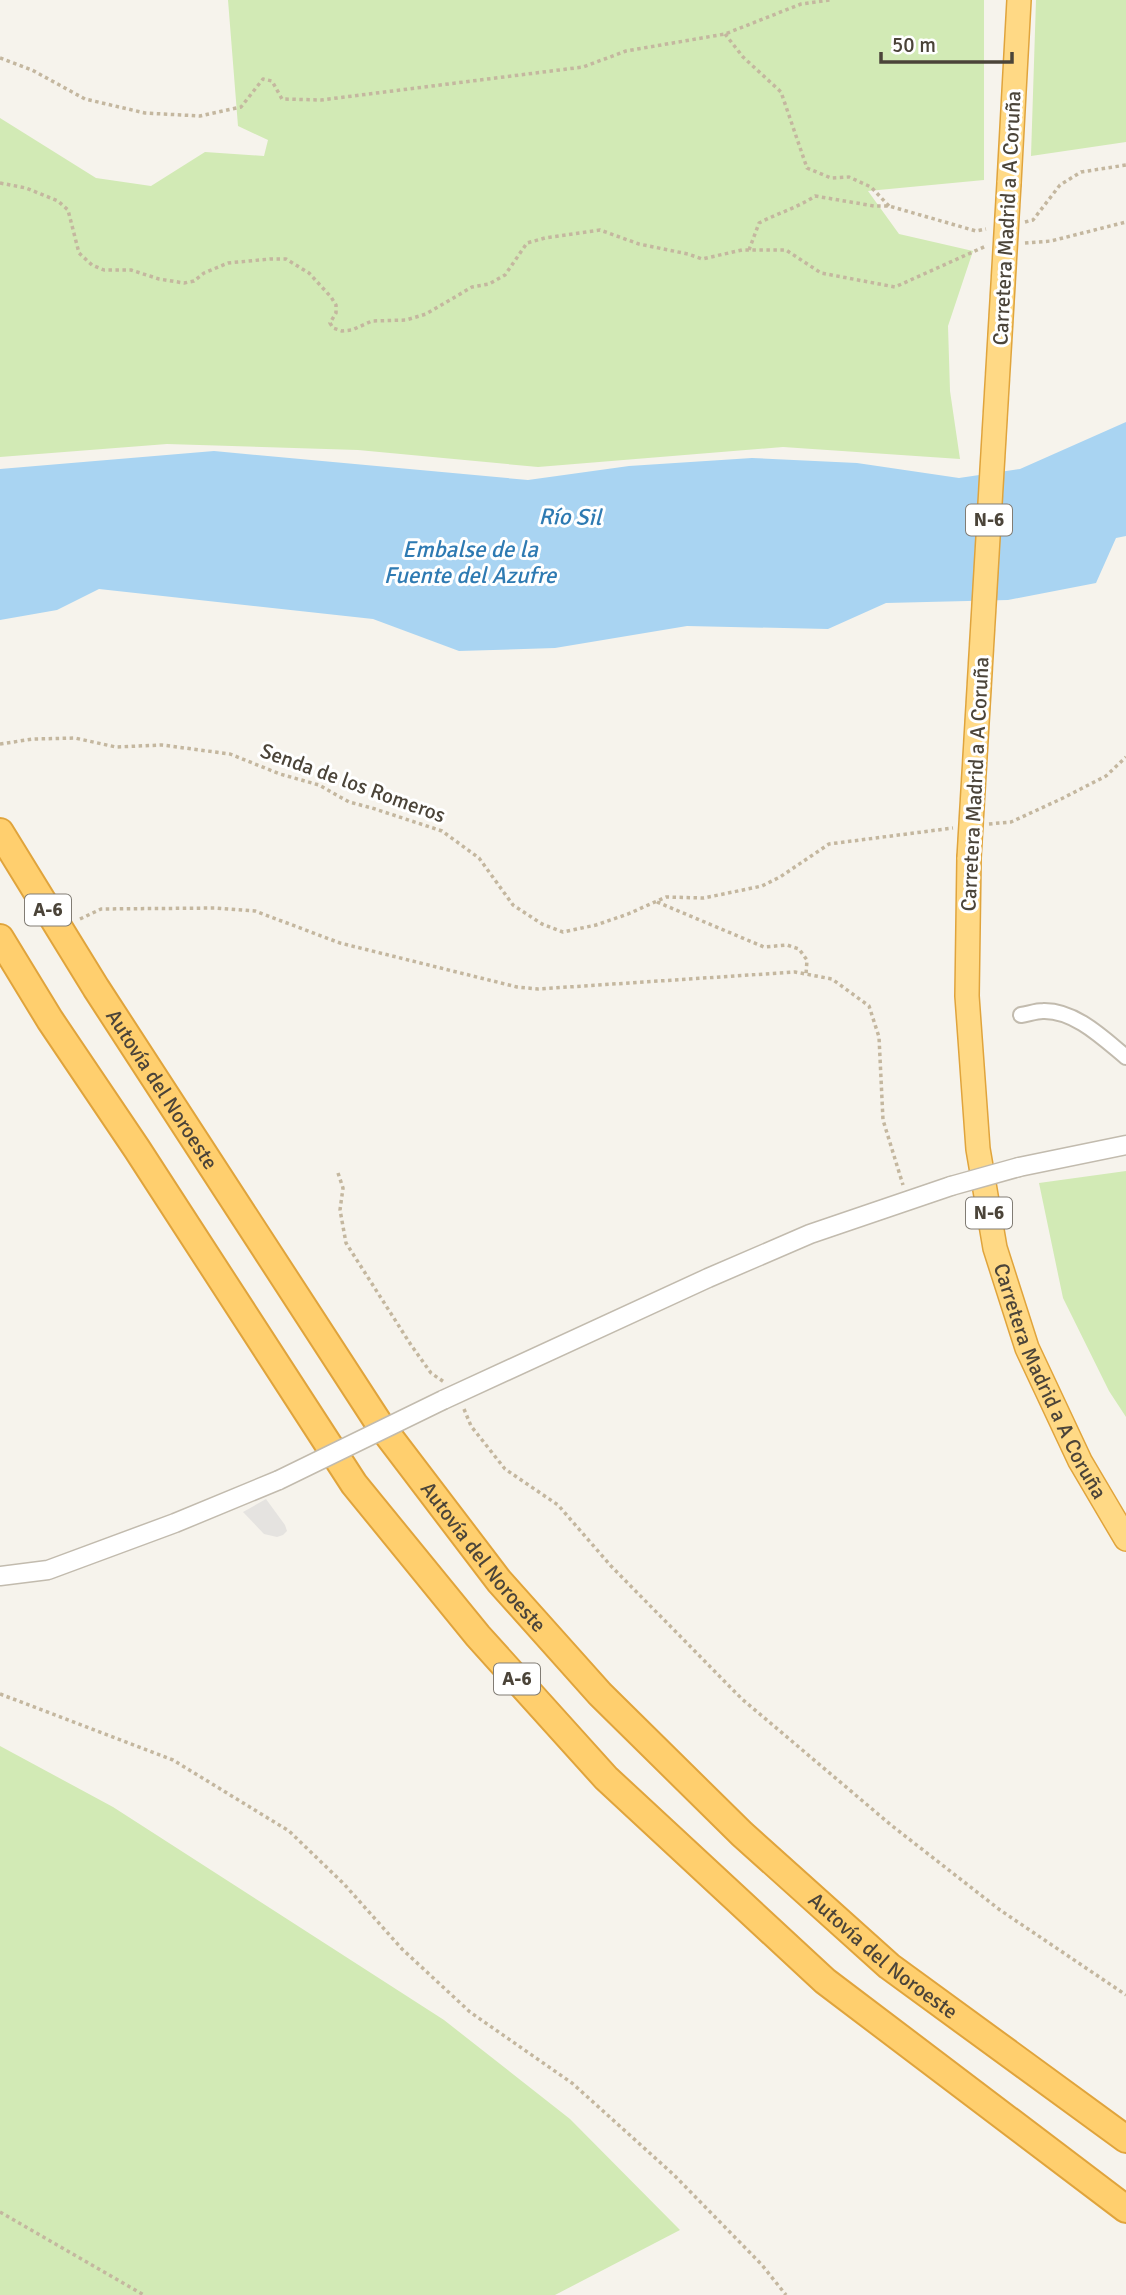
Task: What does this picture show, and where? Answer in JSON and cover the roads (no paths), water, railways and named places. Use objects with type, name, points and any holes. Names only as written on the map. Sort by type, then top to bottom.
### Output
[{"type":"highway","name":"Carretera Madrid a A Coruña","points":[[1019,0],[969,858],[968,1010],[978,1149],[995,1248],[1027,1348],[1080,1461],[1126,1539]]},
{"type":"highway","name":"Autovía del Noroeste","points":[[0,832],[96,988],[378,1422],[499,1581],[591,1684],[741,1834],[889,1966],[1126,2139]]},
{"type":"highway","name":"A-6","points":[[0,938],[354,1484],[478,1636],[606,1778],[825,1981],[1126,2209]]},
{"type":"street","points":[[1021,1015],[1046,1011],[1070,1017],[1096,1032],[1126,1058]]},
{"type":"street","points":[[0,1576],[48,1570],[175,1523],[279,1480],[451,1396],[810,1234],[951,1186],[1019,1167],[1126,1145]]},
{"type":"water","name":"Embalse de la Fuente del Azufre","points":[[1126,422],[1126,536],[1116,538],[1096,583],[1008,600],[886,603],[828,629],[687,626],[555,648],[459,651],[373,619],[99,589],[57,610],[0,620],[0,469],[214,451],[528,480],[629,466],[752,458],[857,463],[959,478],[1020,469]]},
{"type":"water label","name":"Río Sil","points":[[570,517]]}]
